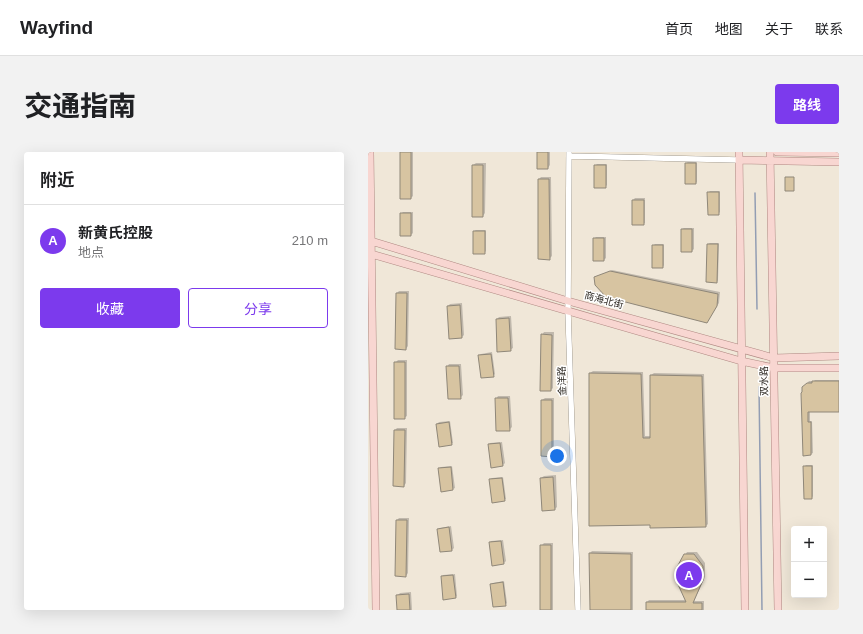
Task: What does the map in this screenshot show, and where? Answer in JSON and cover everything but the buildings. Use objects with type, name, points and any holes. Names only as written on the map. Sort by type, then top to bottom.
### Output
[{"type":"main road","points":[[370,152],[369,254],[376,610]]},
{"type":"main road","points":[[739,152],[745,610]]},
{"type":"main road","name":"双水路","points":[[770,152],[778,610]]},
{"type":"main road","points":[[777,152],[839,153]]},
{"type":"main road","points":[[739,160],[839,162]]},
{"type":"main road","name":"商海北街","points":[[369,240],[568,300],[774,358],[839,356]]},
{"type":"main road","name":"商海北街","points":[[369,254],[741,361],[774,368],[839,368]]},
{"type":"street","points":[[569,154],[739,160]]},
{"type":"street","name":"金洋路","points":[[569,154],[568,311],[578,610]]},
{"type":"waterway","points":[[755,193],[757,309]]},
{"type":"waterway","points":[[759,387],[762,610]]},
{"type":"place","name":"新黄氏控股","points":[[689,575]]}]
